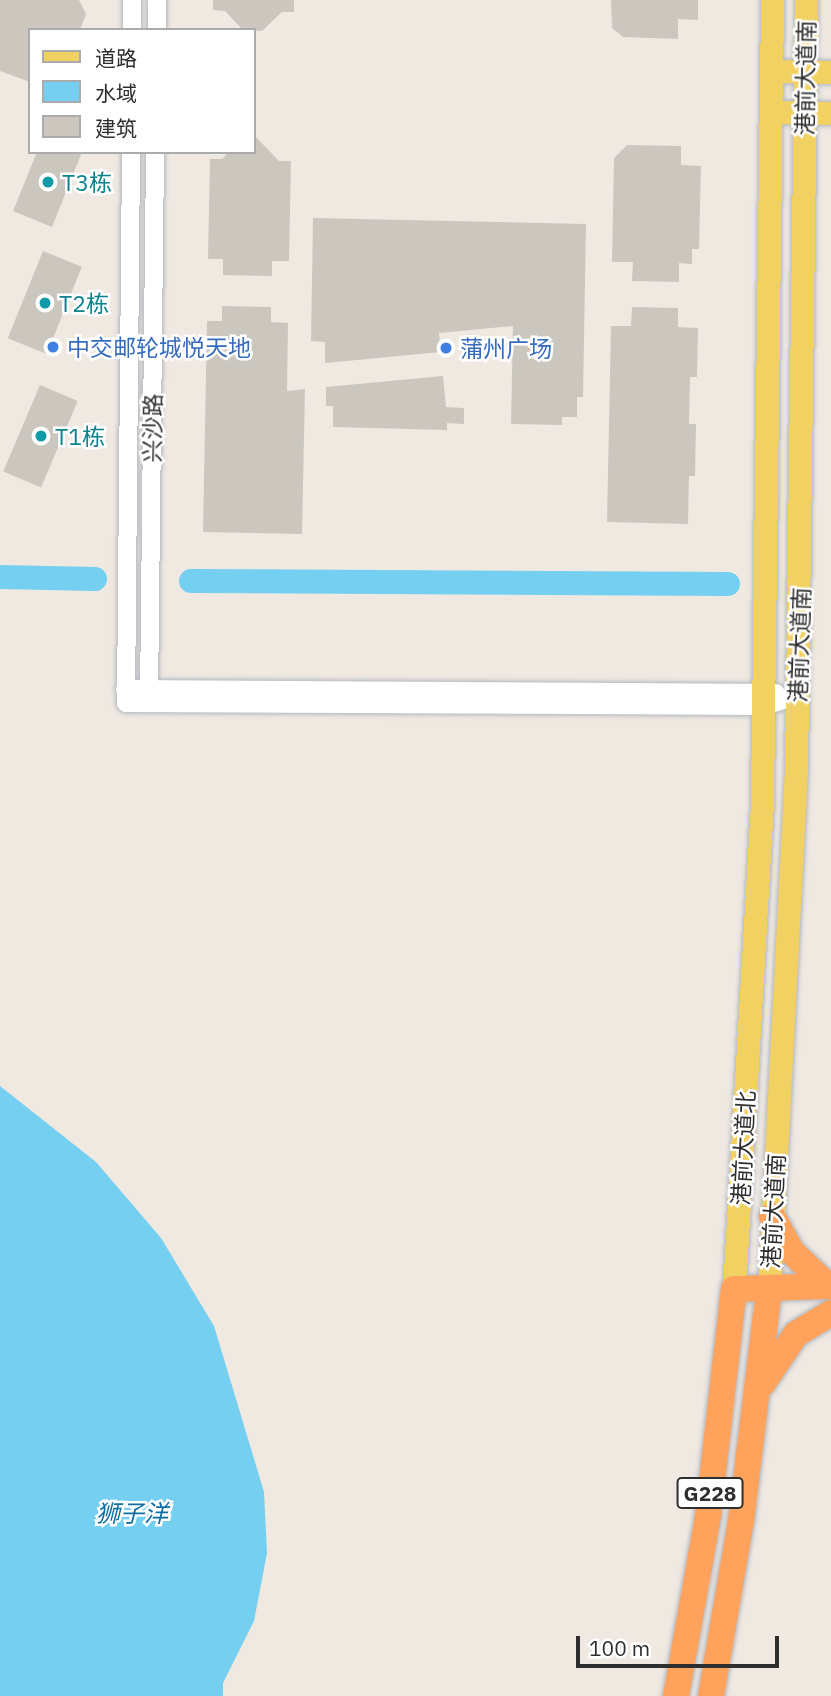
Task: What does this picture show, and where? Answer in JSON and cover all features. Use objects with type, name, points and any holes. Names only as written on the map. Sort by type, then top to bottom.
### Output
[{"type":"highway","points":[[772,1216],[792,1252],[830,1293]]},
{"type":"highway","points":[[734,1297],[768,1298],[830,1293]]},
{"type":"highway","name":"港前大道北","points":[[676,1696],[719,1418],[734,1297]]},
{"type":"highway","name":"G228","points":[[711,1696],[753,1426],[768,1298]]},
{"type":"highway","points":[[756,1397],[775,1360],[796,1334],[831,1313]]},
{"type":"highway","points":[[719,1418],[753,1426]]},
{"type":"main road","name":"港前大道南","points":[[765,597],[772,0]]},
{"type":"main road","name":"港前大道南","points":[[768,1298],[797,696],[806,0]]},
{"type":"main road","points":[[771,71],[831,72]]},
{"type":"main road","points":[[771,112],[831,113]]},
{"type":"main road","name":"港前大道北","points":[[734,1297],[764,699],[765,597]]},
{"type":"main road","points":[[741,1168],[775,1169]]},
{"type":"street","points":[[132,0],[132,28]]},
{"type":"street","points":[[156,28],[157,0]]},
{"type":"street","name":"兴沙路","points":[[131,154],[125,696],[150,696],[155,154]]},
{"type":"street","points":[[150,696],[764,699],[797,696]]},
{"type":"water","name":"狮子洋","points":[[0,1086],[96,1162],[161,1238],[214,1326],[264,1492],[267,1553],[254,1621],[223,1683],[223,1696],[0,1696]]},
{"type":"building","points":[[0,0],[79,0],[86,14],[81,28],[28,28],[28,81],[0,71]]},
{"type":"building","points":[[213,0],[294,0],[294,12],[282,12],[262,31],[256,31],[256,28],[241,28],[225,11],[213,10]]},
{"type":"building","points":[[611,0],[698,0],[698,20],[678,19],[678,39],[623,37],[612,28]]},
{"type":"building","points":[[256,137],[279,161],[291,161],[289,261],[272,261],[272,276],[223,275],[223,259],[208,259],[210,159],[222,159],[227,154],[256,154]]},
{"type":"building","points":[[627,145],[681,146],[681,165],[701,166],[699,249],[692,249],[692,264],[679,263],[679,282],[632,281],[633,262],[612,262],[614,158]]},
{"type":"building","name":"T3栋","points":[[36,154],[81,154],[52,227],[13,211]]},
{"type":"building","points":[[313,218],[586,224],[583,397],[577,397],[577,417],[562,417],[562,425],[511,424],[513,326],[439,333],[441,352],[325,363],[325,342],[311,341]]},
{"type":"building","name":"T2栋","points":[[43,251],[82,267],[47,354],[8,338]]},
{"type":"building","points":[[222,306],[271,307],[271,322],[288,323],[287,391],[305,389],[302,534],[203,532],[207,321],[222,321]]},
{"type":"building","points":[[632,307],[678,308],[678,327],[698,328],[697,377],[690,377],[689,424],[696,424],[695,476],[689,476],[688,524],[607,522],[611,326],[631,326]]},
{"type":"building","points":[[443,376],[446,407],[464,408],[464,424],[447,423],[447,430],[333,427],[333,406],[326,406],[326,387]]},
{"type":"building","name":"T1栋","points":[[40,385],[78,401],[41,488],[3,472]]},
{"type":"waterway","points":[[0,577],[95,579]]},
{"type":"waterway","points":[[191,581],[728,584]]},
{"type":"place","name":"T3栋","points":[[48,182]]},
{"type":"place","name":"T2栋","points":[[45,303]]},
{"type":"place","name":"中交邮轮城悦天地","points":[[53,347]]},
{"type":"place","name":"蒲州广场","points":[[446,348]]},
{"type":"place","name":"T1栋","points":[[41,436]]}]
